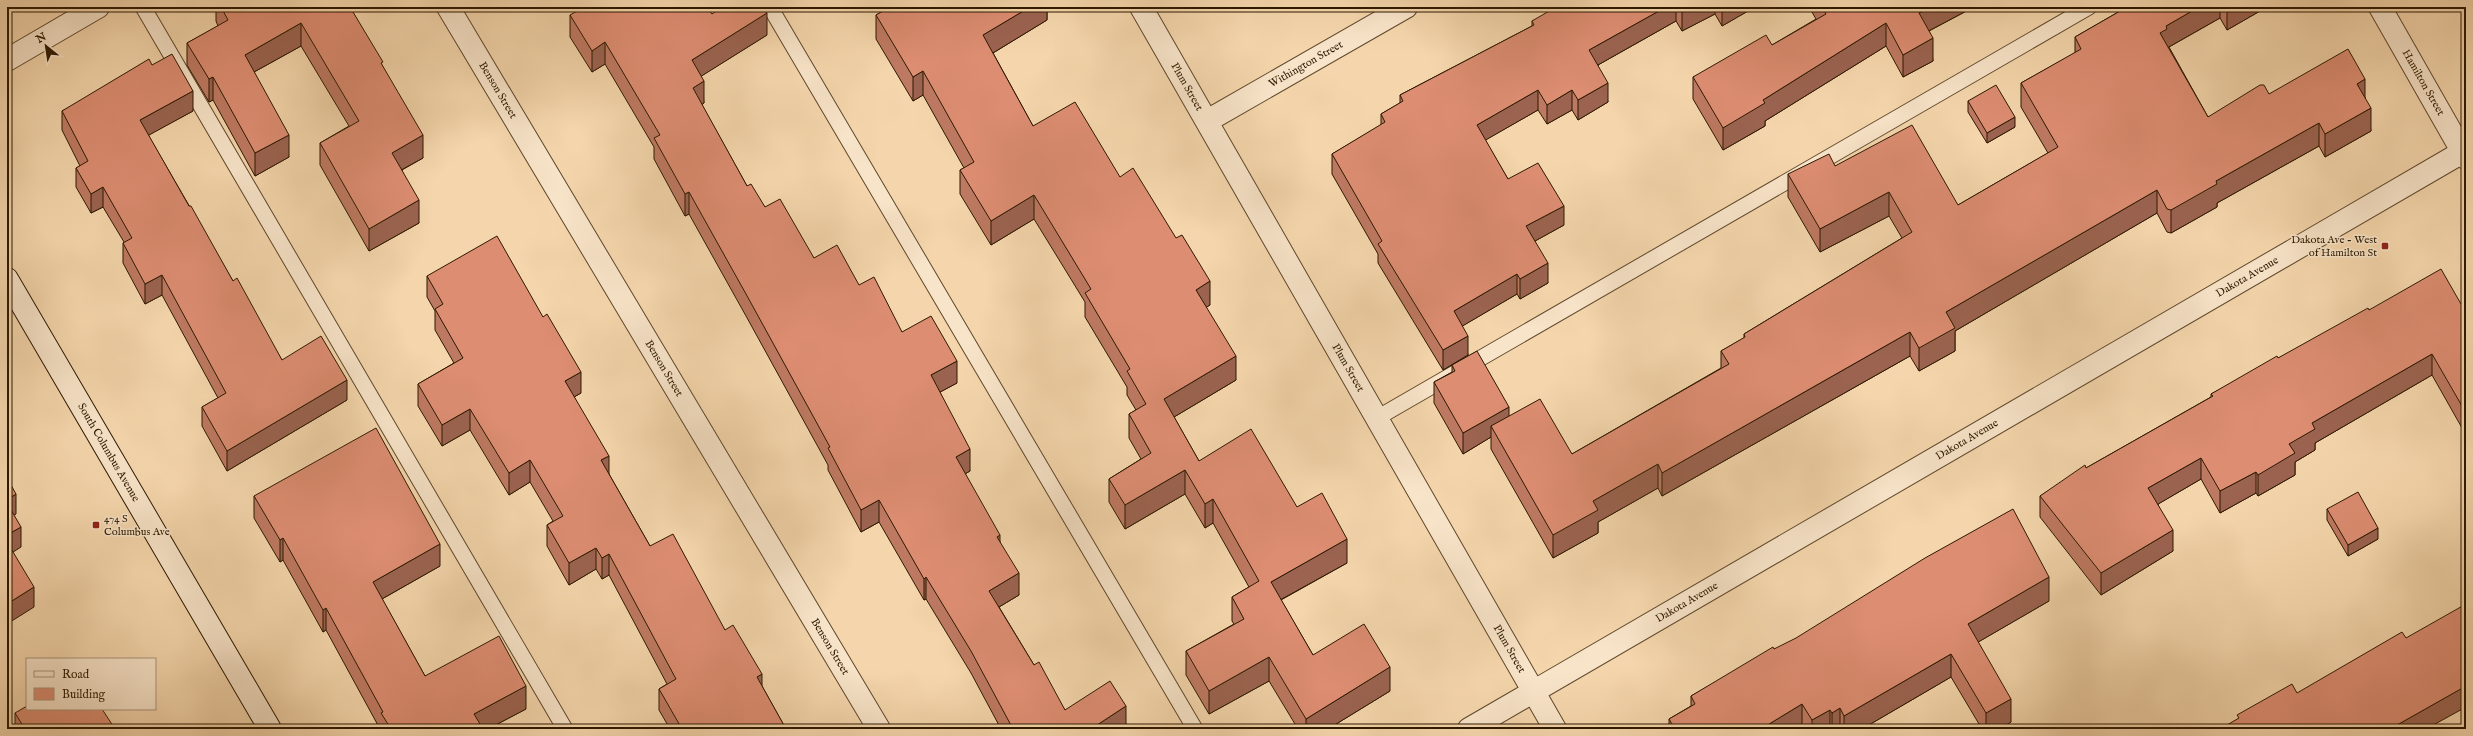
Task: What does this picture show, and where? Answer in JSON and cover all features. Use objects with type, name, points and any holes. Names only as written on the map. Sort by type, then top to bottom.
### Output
[{"type":"street","points":[[7,60],[98,7]]},
{"type":"street","name":"Benson Street","points":[[448,7],[879,729]]},
{"type":"street","name":"Plum Street","points":[[1141,7],[1555,729]]},
{"type":"street","name":"Withington Street","points":[[1207,121],[1406,7]]},
{"type":"street","name":"Hamilton Street","points":[[2380,7],[2465,153]]},
{"type":"street","name":"Dakota Avenue","points":[[1469,729],[2465,153]]},
{"type":"street","name":"South Columbus Avenue","points":[[7,279],[270,729]]},
{"type":"lane","points":[[143,7],[565,729]]},
{"type":"lane","points":[[770,7],[1195,729]]},
{"type":"lane","points":[[1377,418],[2089,7]]},
{"type":"building","points":[[221,7],[350,7],[383,62],[381,63],[423,135],[392,153],[419,200],[369,229],[320,143],[359,121],[301,23],[245,55],[289,135],[255,153],[213,77],[209,79],[187,43],[228,20]]},
{"type":"building","points":[[584,7],[707,7],[712,14],[722,7],[763,7],[767,13],[692,60],[704,81],[693,88],[747,186],[751,184],[765,207],[780,199],[814,258],[837,245],[859,285],[874,277],[902,332],[931,316],[957,361],[931,375],[970,449],[956,457],[1000,535],[997,537],[1019,573],[989,591],[1034,665],[1039,662],[1065,710],[1110,681],[1126,706],[1094,727],[1095,729],[1013,729],[971,651],[926,577],[924,579],[879,500],[861,510],[828,448],[830,447],[746,294],[689,192],[685,194],[654,138],[660,135],[605,42],[592,51],[570,15]]},
{"type":"building","points":[[884,7],[1030,7],[983,35],[1033,126],[1075,102],[1120,177],[1133,168],[1176,238],[1182,235],[1210,281],[1196,290],[1236,356],[1164,399],[1199,461],[1251,429],[1297,507],[1322,493],[1347,539],[1271,582],[1313,655],[1364,624],[1390,667],[1306,719],[1269,657],[1209,691],[1186,651],[1244,619],[1232,597],[1259,581],[1213,499],[1205,504],[1185,470],[1125,505],[1109,479],[1151,453],[1129,414],[1146,404],[1127,371],[1130,369],[1085,293],[1091,289],[1034,195],[991,221],[960,170],[974,162],[923,71],[913,77],[876,15],[883,11],[881,9]]},
{"type":"building","points":[[1556,7],[1560,7],[1562,9],[1566,7],[1666,7],[1589,50],[1608,83],[1578,100],[1572,90],[1547,105],[1538,90],[1477,125],[1508,179],[1538,163],[1564,206],[1526,226],[1548,263],[1520,279],[1517,274],[1454,311],[1468,336],[1443,350],[1378,244],[1382,241],[1332,154],[1385,122],[1381,114],[1403,101],[1400,95],[1534,25],[1532,21]]},
{"type":"building","points":[[1680,7],[1691,7],[1682,12]]},
{"type":"building","points":[[1822,7],[1931,7],[1919,13],[1933,38],[1903,55],[1886,23],[1763,100],[1765,103],[1723,128],[1693,77],[1766,35],[1772,45],[1826,14]]},
{"type":"building","points":[[2127,7],[2199,7],[2166,26],[2167,29],[2160,33],[2208,117],[2260,85],[2264,85],[2269,94],[2348,49],[2365,79],[2357,84],[2371,108],[2325,134],[2319,123],[2216,181],[2217,184],[2171,210],[2167,209],[2157,190],[1946,312],[1955,328],[1919,348],[1910,332],[1662,473],[1658,464],[1593,501],[1598,510],[1553,535],[1491,426],[1540,399],[1572,454],[1729,364],[1721,351],[1745,337],[1744,334],[1912,232],[1889,192],[1820,229],[1788,174],[1829,154],[1835,166],[1912,125],[1958,205],[2058,147],[2021,83],[2081,49],[2075,37]]},
{"type":"building","points":[[172,54],[193,91],[140,120],[233,281],[237,278],[282,360],[321,336],[347,380],[227,451],[202,407],[226,393],[162,275],[145,284],[123,243],[132,238],[103,187],[91,194],[76,168],[88,161],[62,111],[149,59],[152,65]]},
{"type":"building","points":[[1996,85],[2015,117],[1987,133],[1968,101]]},
{"type":"building","points":[[497,236],[543,317],[547,314],[581,372],[565,381],[609,456],[601,460],[650,546],[673,534],[725,630],[733,625],[762,674],[757,677],[786,729],[682,729],[659,689],[676,679],[609,554],[602,558],[596,548],[569,563],[547,525],[563,516],[530,460],[509,473],[470,409],[442,425],[418,384],[463,358],[435,309],[443,304],[427,276]]},
{"type":"building","points":[[2441,269],[2461,304],[2464,302],[2466,305],[2466,413],[2432,354],[2312,423],[2315,429],[2289,444],[2295,453],[2258,475],[2256,472],[2220,491],[2201,458],[2148,488],[2173,530],[2101,573],[2040,496],[2085,465],[2086,468],[2213,396],[2211,394],[2277,356],[2278,358],[2368,308],[2369,310]]},
{"type":"building","points":[[1477,351],[1509,407],[1463,433],[1434,382],[1455,371],[1452,365]]},
{"type":"building","points":[[376,428],[440,544],[373,582],[425,676],[499,636],[526,686],[474,714],[483,729],[391,729],[381,713],[383,712],[326,608],[323,610],[283,538],[280,540],[254,496]]},
{"type":"building","points":[[7,478],[16,494],[7,500]]},
{"type":"building","points":[[2358,492],[2378,528],[2348,545],[2327,509]]},
{"type":"building","points":[[7,503],[21,527],[7,535]]},
{"type":"building","points":[[2013,509],[2049,577],[1968,624],[2011,699],[1986,713],[1951,654],[1844,716],[1840,708],[1832,713],[1830,710],[1812,720],[1802,704],[1761,729],[1675,729],[1669,719],[1695,704],[1691,696],[1773,647],[1774,649],[1796,638],[1925,558]]},
{"type":"building","points":[[7,542],[34,587],[7,604]]},
{"type":"building","points":[[2466,604],[2466,686],[2390,729],[2220,729],[2239,718],[2237,715],[2292,684],[2297,693],[2402,632],[2406,638]]},
{"type":"building","points":[[26,707],[26,710],[103,710],[115,729],[25,729],[15,713]]},
{"type":"place","name":"Dakota Ave - West of Hamilton St","points":[[2385,246]]},
{"type":"place","name":"474 S Columbus Ave","points":[[96,525]]}]
